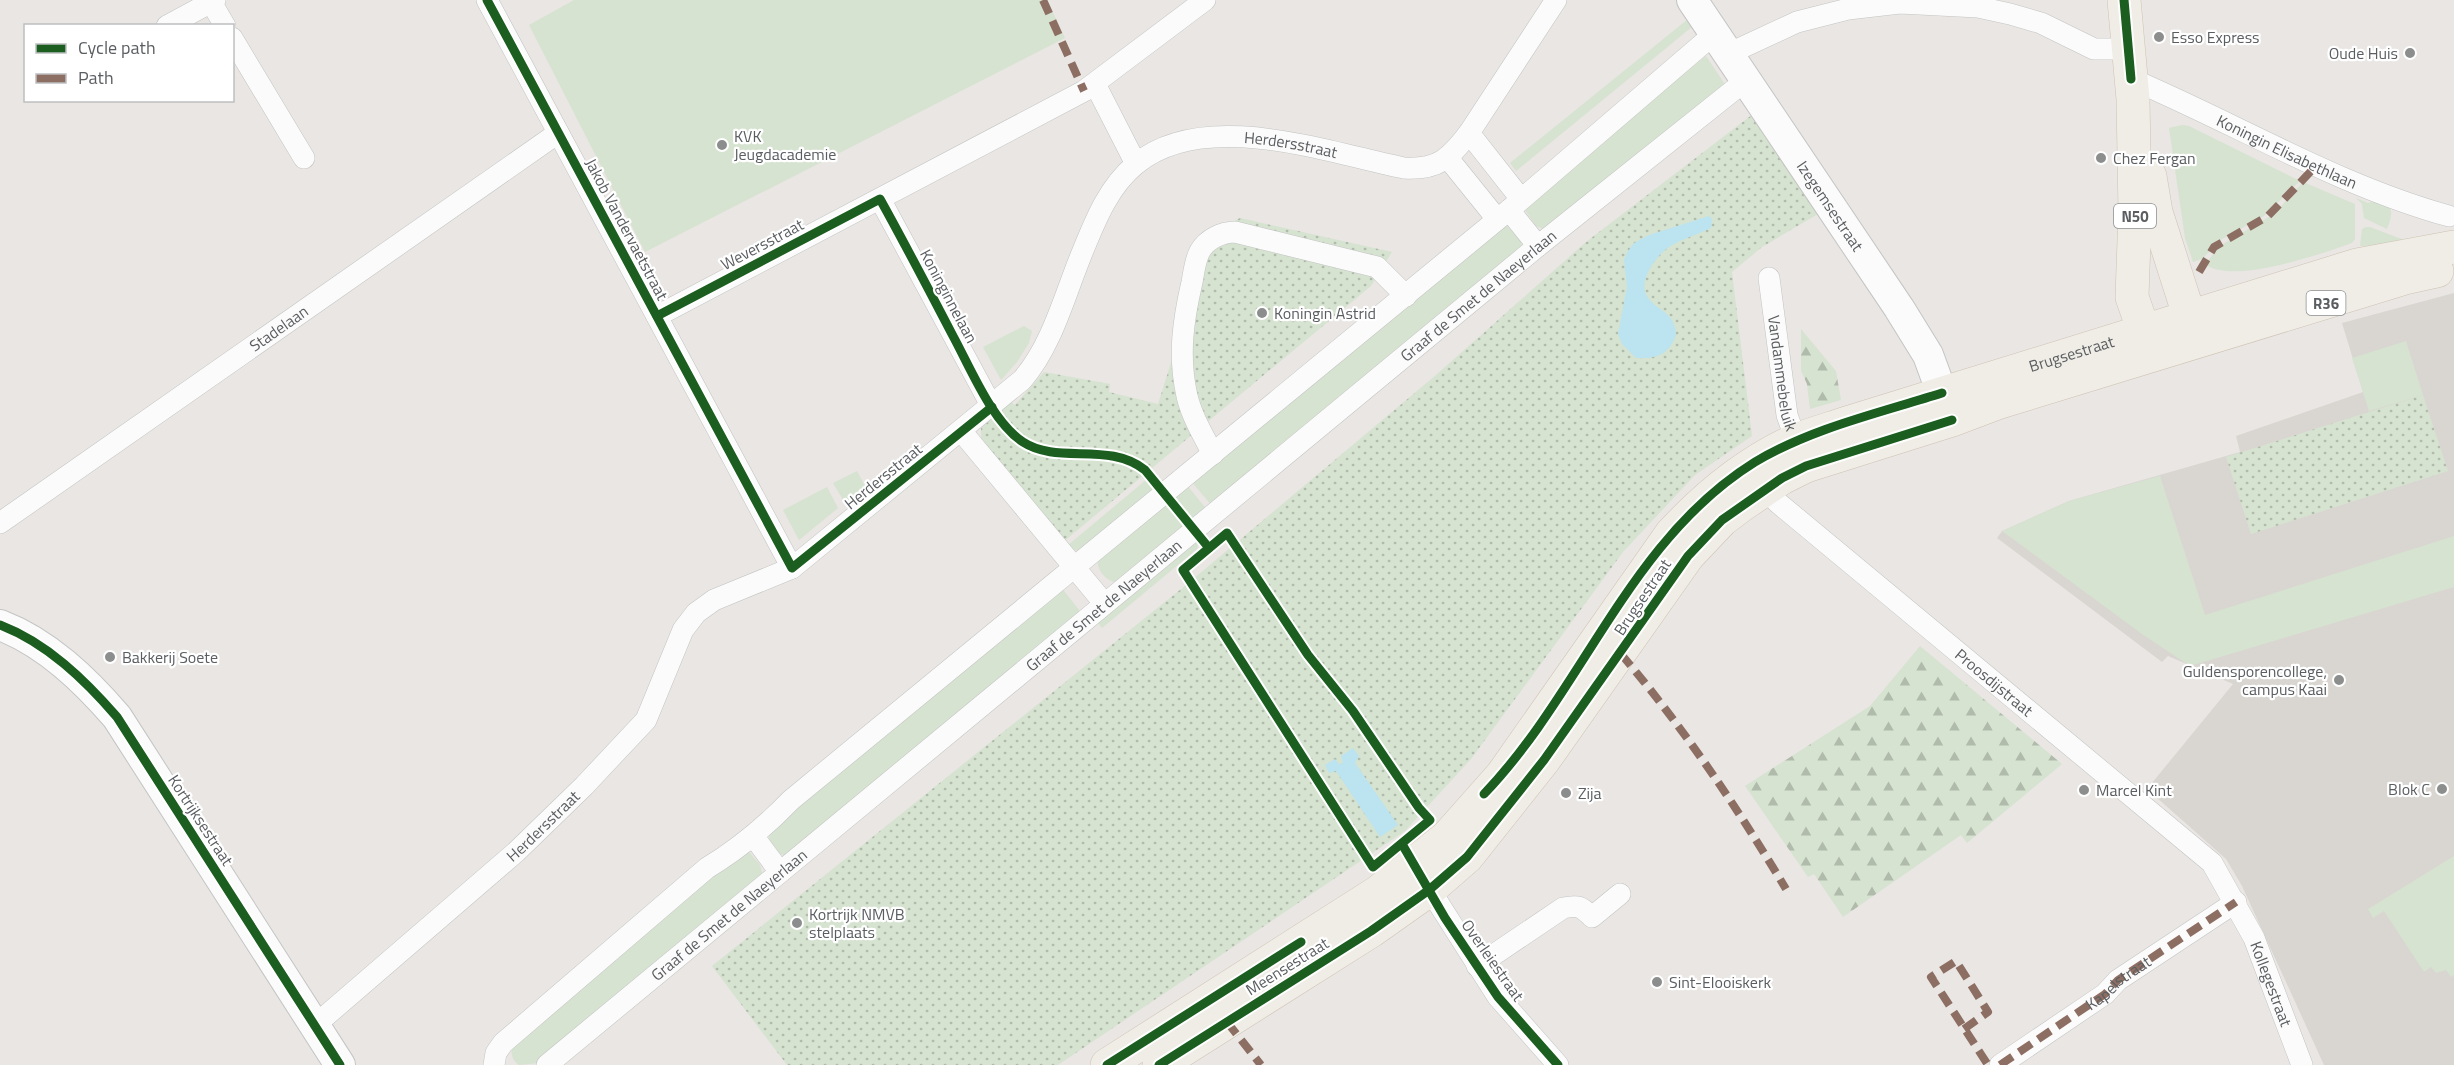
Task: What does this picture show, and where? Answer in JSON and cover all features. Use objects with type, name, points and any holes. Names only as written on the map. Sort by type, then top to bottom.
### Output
[{"type":"main road","name":"N50","points":[[2124,0],[2130,76],[2135,212],[2132,297],[2148,344]]},
{"type":"main road","name":"N50","points":[[2130,76],[2144,124],[2156,212],[2193,329]]},
{"type":"main road","name":"R36","points":[[2148,344],[2451,231]]},
{"type":"main road","name":"R36","points":[[2193,329],[2454,268]]},
{"type":"main road","name":"Brugsestraat","points":[[1422,877],[1467,857],[1544,760],[1688,556],[1763,474],[1800,453],[2148,344]]},
{"type":"main road","name":"Meensestraat","points":[[1107,1065],[1326,927],[1422,877]]},
{"type":"main road","name":"Meensestraat","points":[[1160,1065],[1371,931],[1422,877]]},
{"type":"street","name":"Jakob Vandervaetstraat","points":[[487,0],[792,568]]},
{"type":"street","name":"Weversstraat","points":[[657,316],[1095,84],[1205,0]]},
{"type":"street","name":"Herdersstraat","points":[[314,1026],[516,852],[584,786],[646,720],[683,630],[696,613],[714,600],[792,568],[962,432],[1027,374],[1046,339],[1101,207],[1136,164],[1163,148],[1220,135],[1252,136],[1404,168],[1423,169],[1437,165],[1469,133],[1556,0]]},
{"type":"street","name":"Izegemsestraat","points":[[1692,0],[1899,308],[1928,355],[1947,407]]},
{"type":"street","points":[[171,24],[213,1],[224,24]]},
{"type":"street","name":"Koningin Elisabethlaan","points":[[1721,44],[1848,9],[1900,3],[1978,7],[2010,14],[2041,23],[2094,49],[2130,76],[2316,166],[2411,205],[2451,231]]},
{"type":"street","points":[[234,41],[304,158]]},
{"type":"street","points":[[494,1065],[496,1053],[503,1042],[707,868],[754,837],[791,800],[1509,210],[1721,44]]},
{"type":"street","name":"Graaf de Smet de Naeyerlaan","points":[[547,1065],[1538,246],[1745,81]]},
{"type":"street","points":[[1095,84],[1136,164]]},
{"type":"street","name":"Stadelaan","points":[[0,523],[558,133]]},
{"type":"street","points":[[1469,133],[1509,210]]},
{"type":"street","points":[[1447,157],[1509,210],[1538,246]]},
{"type":"street","name":"Koninginnelaan","points":[[880,198],[992,407]]},
{"type":"street","points":[[1213,454],[1200,431],[1187,396],[1181,338],[1198,256],[1208,242],[1217,236],[1235,232],[1362,262],[1385,272],[1406,296]]},
{"type":"street","name":"Vandammebeluik","points":[[1769,278],[1787,415],[1800,453]]},
{"type":"street","points":[[962,432],[1104,603]]},
{"type":"street","name":"Proosdijstraat","points":[[1763,474],[1777,502],[2212,863],[2236,903]]},
{"type":"street","name":"Kortrijksestraat","points":[[0,625],[38,644],[74,672],[117,717],[340,1065]]},
{"type":"street","points":[[754,837],[780,872]]},
{"type":"street","name":"Overleiestraat","points":[[1422,877],[1498,997],[1558,1065]]},
{"type":"street","points":[[1477,966],[1563,908],[1577,905],[1583,907],[1592,917],[1620,894]]},
{"type":"street","name":"Kapelstraat","points":[[2000,1065],[2105,994],[2118,980],[2236,903]]},
{"type":"street","name":"Kollegestraat","points":[[2236,903],[2254,938],[2302,1065]]},
{"type":"shaded area","name":"Guldensporencollege, campus Kaai","points":[[2454,293],[2454,1065],[2324,1065],[2242,886],[2226,859],[2147,789],[2233,684],[2168,656],[2162,662],[1997,538],[2002,531],[2069,501],[2240,452],[2236,436],[2363,392],[2342,323]]},
{"type":"green space","name":"KVK Jeugdacademie","points":[[574,0],[1047,0],[1065,38],[645,252],[529,25]]},
{"type":"green space","points":[[1693,15],[1698,22],[1516,171],[1510,163]]},
{"type":"green space","points":[[1706,56],[1726,86],[1546,230],[1536,226],[1525,210],[1528,201]]},
{"type":"green space","points":[[1753,114],[1818,214],[1762,247],[1732,272],[1752,436],[1695,475],[1623,552],[1471,759],[1405,831],[1058,1065],[787,1065],[712,966],[1186,585],[1436,375],[1586,242]]},
{"type":"green space","points":[[2189,126],[2300,181],[2264,216],[2222,239],[2202,259],[2193,262],[2185,238],[2169,128]]},
{"type":"green space","points":[[2303,182],[2355,204],[2355,239],[2352,243],[2300,260],[2258,269],[2221,270],[2208,266],[2208,261],[2218,247],[2274,214]]},
{"type":"green space","points":[[2356,198],[2368,203],[2380,199],[2388,205],[2391,215],[2387,229],[2364,218],[2362,204]]},
{"type":"green space","points":[[1240,218],[1392,252],[1371,286],[1063,542],[981,442],[981,428],[1011,402],[1015,405],[1044,372],[1110,384],[1109,392],[1158,404],[1186,315],[1198,261],[1222,227]]},
{"type":"green space","points":[[1506,225],[1520,239],[1523,249],[1213,507],[1190,480]]},
{"type":"green space","points":[[2366,227],[2404,240],[2396,244],[2360,246],[2362,229]]},
{"type":"green space","points":[[1024,326],[1032,331],[1029,343],[1017,362],[1001,380],[983,347]]},
{"type":"green space","points":[[1801,329],[1836,371],[1841,400],[1810,409],[1807,384],[1801,371]]},
{"type":"green space","points":[[2406,341],[2423,395],[2369,411],[2352,358]]},
{"type":"green space","points":[[2423,395],[2448,471],[2251,534],[2226,457]]},
{"type":"green space","points":[[857,471],[865,486],[845,503],[833,483]]},
{"type":"green space","points":[[2160,476],[2205,615],[2454,536],[2454,587],[2190,666],[2142,634],[2002,531],[2069,501]]},
{"type":"green space","points":[[1146,480],[1157,493],[1080,552],[1067,546]]},
{"type":"green space","points":[[1186,484],[1208,511],[1194,522],[1172,495]]},
{"type":"green space","points":[[827,487],[838,508],[799,540],[783,510]]},
{"type":"green space","points":[[1164,502],[1187,529],[1119,583],[1107,578],[1099,568],[1098,559]]},
{"type":"green space","points":[[1194,538],[1198,543],[1197,549],[1102,628],[1095,619]]},
{"type":"green space","points":[[1061,587],[1083,615],[788,856],[780,854],[769,841],[769,828]]},
{"type":"green space","points":[[1920,646],[2062,764],[1967,843],[1961,835],[1843,917],[1814,874],[1808,877],[1745,786],[1870,706]]},
{"type":"green space","points":[[749,852],[760,865],[763,876],[539,1063],[519,1065],[514,1061],[512,1043],[736,854]]},
{"type":"green space","points":[[2454,856],[2454,975],[2451,977],[2446,970],[2436,973],[2431,967],[2424,972],[2384,911],[2373,918],[2368,909]]},
{"type":"water","points":[[1709,216],[1712,219],[1711,228],[1670,246],[1651,266],[1645,280],[1645,293],[1673,322],[1676,335],[1670,347],[1661,354],[1650,358],[1636,358],[1622,344],[1618,334],[1627,287],[1624,260],[1628,251],[1634,243],[1649,235]]},
{"type":"water","points":[[1353,748],[1359,756],[1355,763],[1398,825],[1380,837],[1336,771],[1329,773],[1325,765],[1335,759],[1339,764],[1343,763],[1341,756]]},
{"type":"marked path","points":[[1043,0],[1084,91]]},
{"type":"marked path","points":[[2199,272],[2214,247],[2268,216],[2316,166]]},
{"type":"marked path","points":[[1621,654],[1708,768],[1786,889]]},
{"type":"marked path","points":[[2000,1065],[2105,994],[2118,980],[2236,902]]},
{"type":"marked path","points":[[1964,1029],[1988,1012],[1956,961],[1931,977],[1988,1065]]},
{"type":"marked path","points":[[1227,1022],[1261,1065]]},
{"type":"cycle path","points":[[487,0],[792,568],[992,407]]},
{"type":"cycle path","points":[[2124,0],[2131,79]]},
{"type":"cycle path","points":[[657,316],[880,199],[983,393],[1001,421],[1012,433],[1037,449],[1052,452],[1100,454],[1131,461],[1145,470],[1209,548]]},
{"type":"cycle path","points":[[1484,794],[1519,753],[1550,710],[1640,574],[1673,532],[1711,494],[1755,462],[1799,440],[1846,422],[1942,393]]},
{"type":"cycle path","points":[[1159,1065],[1371,931],[1429,890],[1467,857],[1544,760],[1688,556],[1722,520],[1782,478],[1806,466],[1952,420]]},
{"type":"cycle path","points":[[1227,533],[1308,655],[1353,711],[1419,808],[1430,820],[1373,867],[1183,570],[1227,533]]},
{"type":"cycle path","points":[[0,625],[49,652],[78,676],[117,717],[340,1065]]},
{"type":"cycle path","points":[[1402,844],[1445,918],[1498,997],[1558,1065]]},
{"type":"cycle path","points":[[1107,1065],[1301,942]]},
{"type":"place","name":"Esso Express","points":[[2159,37]]},
{"type":"place","name":"Oude Huis","points":[[2410,53]]},
{"type":"place","name":"KVK Jeugdacademie","points":[[722,145]]},
{"type":"place","name":"Chez Fergan","points":[[2101,158]]},
{"type":"place","name":"Koningin Astrid","points":[[1262,313]]},
{"type":"place","name":"Bakkerij Soete","points":[[110,657]]},
{"type":"place","name":"Guldensporencollege, campus Kaai","points":[[2339,680]]},
{"type":"place","name":"Blok C","points":[[2442,789]]},
{"type":"place","name":"Marcel Kint","points":[[2084,790]]},
{"type":"place","name":"Zija","points":[[1566,793]]},
{"type":"place","name":"Kortrijk NMVB stelplaats","points":[[797,923]]},
{"type":"place","name":"Sint-Elooiskerk","points":[[1657,982]]}]
